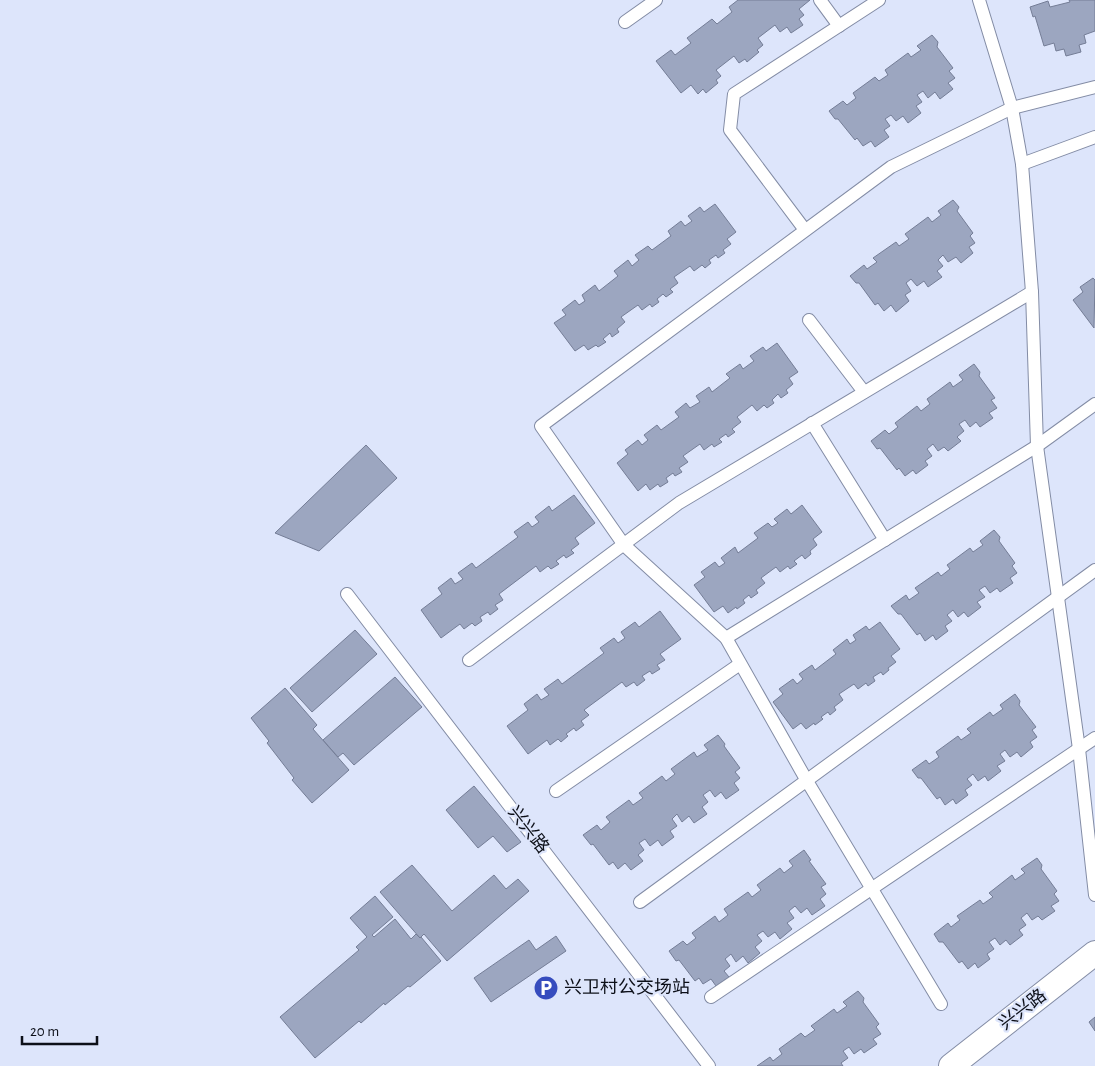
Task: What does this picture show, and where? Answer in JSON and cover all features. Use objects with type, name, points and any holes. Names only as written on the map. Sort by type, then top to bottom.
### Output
[{"type":"street","name":"兴兴路","points":[[951,1066],[1095,953]]},
{"type":"lane","points":[[625,22],[656,0]]},
{"type":"lane","points":[[820,0],[839,26]]},
{"type":"lane","points":[[805,230],[730,130],[734,94],[879,0]]},
{"type":"lane","points":[[979,0],[1012,108],[1022,164],[1032,292],[1037,446],[1079,749],[1095,895]]},
{"type":"lane","points":[[941,1004],[807,780],[726,638],[624,545],[541,426],[891,167],[1012,108],[1095,87]]},
{"type":"lane","points":[[1022,164],[1095,137]]},
{"type":"lane","points":[[468,660],[679,503],[1032,292]]},
{"type":"lane","points":[[809,320],[864,392]]},
{"type":"lane","points":[[726,638],[1037,446],[1095,404]]},
{"type":"lane","points":[[812,423],[885,540]]},
{"type":"lane","points":[[640,902],[1095,570]]},
{"type":"lane","name":"兴兴路","points":[[347,594],[709,1066]]},
{"type":"lane","points":[[556,791],[740,664]]},
{"type":"lane","points":[[711,998],[1095,738]]},
{"type":"building","points":[[738,0],[810,0],[799,9],[804,15],[799,19],[803,25],[791,33],[787,27],[780,32],[775,25],[758,38],[763,45],[757,50],[759,52],[747,62],[745,59],[739,63],[734,56],[716,70],[721,76],[716,80],[718,83],[706,93],[703,89],[698,94],[691,85],[681,93],[656,61],[671,50],[675,55],[691,43],[687,38],[712,19],[717,24],[732,12],[729,7]]},
{"type":"building","points":[[1069,0],[1095,0],[1095,31],[1084,35],[1086,43],[1079,45],[1081,52],[1066,56],[1064,49],[1056,51],[1054,43],[1044,46],[1035,16],[1033,17],[1030,7],[1048,1],[1050,7],[1070,2]]},
{"type":"building","points":[[932,35],[938,42],[937,47],[953,68],[949,71],[955,78],[948,83],[953,89],[940,99],[935,92],[928,98],[923,91],[917,95],[922,102],[916,106],[921,113],[908,123],[903,116],[896,121],[891,115],[885,119],[890,126],[884,130],[889,137],[875,147],[871,141],[863,146],[857,138],[855,140],[829,111],[843,101],[847,105],[856,98],[853,93],[875,77],[879,81],[888,75],[885,70],[908,53],[911,57],[921,50],[917,46]]},
{"type":"building","points":[[953,200],[959,207],[957,211],[973,233],[970,236],[975,243],[969,247],[973,253],[961,263],[956,257],[948,262],[943,255],[938,260],[943,266],[937,271],[942,277],[928,287],[924,281],[917,286],[911,279],[906,283],[911,291],[905,295],[909,301],[896,312],[891,305],[884,311],[878,303],[875,305],[859,283],[856,283],[850,276],[864,265],[867,269],[877,262],[873,258],[896,242],[899,246],[909,239],[905,234],[928,217],[932,222],[941,215],[938,211]]},
{"type":"building","points":[[715,204],[736,232],[727,239],[731,244],[723,250],[725,253],[718,258],[716,255],[709,260],[711,263],[705,268],[702,265],[694,271],[690,266],[674,277],[678,283],[670,289],[673,292],[666,297],[663,294],[657,299],[659,302],[652,307],[650,304],[642,310],[638,305],[621,317],[625,322],[617,329],[619,332],[612,337],[610,333],[603,339],[606,342],[588,350],[584,345],[575,351],[554,323],[566,315],[562,310],[575,300],[579,305],[585,301],[582,295],[595,285],[599,291],[618,276],[614,271],[628,260],[632,266],[639,260],[635,255],[648,246],[652,250],[671,236],[668,231],[681,221],[685,226],[692,221],[688,216],[700,207],[704,212]]},
{"type":"building","points":[[1093,278],[1095,280],[1094,328],[1073,300],[1083,292],[1080,287]]},
{"type":"building","points":[[777,343],[798,372],[789,378],[793,384],[786,390],[788,393],[781,398],[778,394],[772,400],[774,403],[767,408],[764,405],[757,411],[752,405],[737,417],[741,422],[732,429],[735,432],[728,437],[726,434],[719,439],[722,442],[714,447],[712,444],[704,450],[700,444],[683,456],[688,462],[679,468],[682,472],[675,476],[673,473],[666,478],[668,482],[660,487],[658,484],[650,490],[646,484],[638,491],[617,463],[628,454],[625,450],[638,440],[642,445],[648,440],[644,435],[657,425],[661,430],[679,417],[675,412],[686,403],[690,408],[700,402],[696,396],[709,387],[712,392],[730,378],[726,374],[740,364],[743,369],[754,361],[750,356],[763,347],[766,351]]},
{"type":"building","points":[[974,364],[980,372],[979,376],[995,398],[991,400],[997,408],[989,413],[993,418],[980,427],[976,422],[970,427],[965,420],[959,424],[964,431],[957,437],[961,441],[948,451],[944,447],[938,451],[933,444],[927,449],[932,456],[925,461],[928,465],[916,474],[913,470],[905,476],[899,468],[897,470],[880,448],[877,449],[871,441],[885,430],[889,434],[898,427],[895,423],[917,406],[921,411],[930,404],[927,399],[950,382],[953,387],[963,380],[959,375]]},
{"type":"building","points":[[366,445],[397,478],[319,551],[275,533]]},
{"type":"building","points":[[574,495],[595,523],[575,538],[579,544],[571,550],[574,553],[566,558],[564,555],[556,561],[559,564],[551,569],[548,566],[540,572],[536,566],[499,594],[503,600],[495,605],[498,609],[490,615],[488,612],[480,617],[482,621],[475,626],[472,623],[464,629],[460,624],[441,638],[421,610],[442,594],[438,588],[451,578],[455,584],[463,579],[458,573],[472,563],[476,568],[518,537],[514,532],[528,522],[532,527],[539,522],[535,517],[549,506],[552,511]]},
{"type":"building","points":[[802,505],[822,532],[813,539],[817,545],[810,551],[811,554],[805,559],[802,555],[794,561],[797,564],[790,569],[788,566],[780,572],[776,567],[761,578],[765,583],[756,590],[758,593],[751,598],[749,595],[743,600],[745,603],[737,609],[736,607],[728,613],[723,606],[714,612],[694,585],[705,577],[701,572],[715,562],[719,567],[725,563],[721,558],[735,547],[738,553],[758,538],[754,533],[768,523],[772,527],[778,523],[774,519],[787,509],[791,514]]},
{"type":"building","points":[[994,530],[1000,537],[999,541],[1015,563],[1012,566],[1017,573],[1010,578],[1013,583],[1000,592],[997,588],[990,593],[985,586],[979,590],[985,597],[977,602],[981,607],[968,617],[964,612],[958,617],[953,610],[947,615],[952,621],[945,626],[948,631],[936,640],[933,635],[925,641],[920,633],[917,635],[901,614],[898,614],[891,606],[906,595],[909,600],[919,593],[915,588],[938,572],[941,576],[950,569],[947,565],[970,548],[973,552],[983,545],[980,541]]},
{"type":"building","points":[[660,611],[681,639],[660,654],[665,660],[657,665],[660,669],[652,674],[650,671],[642,676],[645,680],[637,686],[634,682],[626,687],[622,682],[584,710],[589,715],[581,721],[584,725],[576,731],[574,728],[566,734],[568,736],[561,742],[558,739],[550,745],[547,740],[528,754],[507,726],[528,710],[524,704],[537,694],[541,700],[549,695],[544,689],[558,679],[562,684],[604,653],[600,648],[614,638],[618,643],[625,638],[621,632],[635,622],[639,627]]},
{"type":"building","points":[[880,622],[900,649],[891,656],[896,662],[883,675],[881,672],[873,677],[875,681],[868,686],[866,683],[858,689],[854,684],[839,694],[843,700],[834,707],[836,710],[830,715],[828,712],[821,717],[823,719],[815,725],[814,723],[806,729],[801,723],[793,729],[773,702],[783,694],[779,689],[793,679],[797,684],[803,679],[799,674],[812,665],[815,670],[836,654],[833,650],[847,639],[850,644],[856,640],[853,635],[866,626],[869,630]]},
{"type":"building","points":[[355,630],[377,654],[312,712],[290,688]]},
{"type":"building","points":[[395,677],[422,707],[354,765],[343,753],[338,757],[323,740]]},
{"type":"building","points":[[285,688],[317,725],[313,729],[349,770],[312,803],[292,780],[294,778],[267,743],[269,741],[251,718]]},
{"type":"building","points":[[1015,694],[1020,701],[1019,705],[1036,727],[1032,730],[1037,737],[1030,742],[1033,747],[1021,757],[1017,752],[1010,757],[1005,750],[1000,754],[1005,761],[997,766],[1001,771],[988,781],[985,776],[978,781],[973,774],[967,779],[972,785],[965,790],[968,795],[956,804],[953,799],[945,805],[940,797],[937,799],[921,778],[918,778],[912,770],[926,760],[929,764],[939,757],[936,752],[958,736],[961,740],[971,733],[967,729],[990,712],[993,716],[1003,709],[1000,705]]},
{"type":"building","points":[[718,735],[740,768],[735,772],[740,778],[734,783],[739,790],[726,799],[721,792],[715,797],[710,790],[703,795],[708,802],[702,807],[707,814],[694,823],[689,816],[682,822],[677,814],[672,819],[677,826],[670,831],[674,837],[662,846],[658,840],[650,846],[645,839],[639,843],[644,850],[638,855],[643,861],[631,870],[625,863],[618,869],[613,862],[609,865],[593,844],[591,845],[583,835],[597,825],[601,830],[610,822],[606,817],[629,800],[633,805],[643,798],[639,793],[662,776],[666,781],[675,774],[671,769],[694,752],[697,757],[708,750],[704,745]]},
{"type":"building","points":[[474,786],[521,842],[507,852],[493,836],[478,848],[446,810]]},
{"type":"building","points":[[804,850],[811,860],[809,861],[826,884],[821,887],[826,894],[820,899],[825,906],[812,915],[807,908],[801,913],[795,906],[789,911],[794,918],[787,923],[792,929],[780,939],[775,932],[768,937],[763,931],[757,935],[762,941],[755,947],[760,953],[748,963],[743,956],[736,962],[731,954],[725,959],[730,966],[724,971],[729,977],[716,986],[711,979],[703,984],[699,978],[695,981],[679,960],[676,961],[669,951],[683,941],[687,945],[696,938],[692,933],[715,916],[719,922],[728,915],[724,909],[748,892],[752,897],[761,890],[757,885],[780,868],[784,873],[793,866],[789,861]]},
{"type":"building","points":[[1037,858],[1042,865],[1041,869],[1057,891],[1054,894],[1059,901],[1051,906],[1055,911],[1042,920],[1038,916],[1032,920],[1027,913],[1021,918],[1026,925],[1019,930],[1023,935],[1010,945],[1006,940],[1000,945],[995,938],[989,942],[994,949],[987,954],[990,959],[978,968],[975,963],[968,969],[962,961],[959,963],[943,942],[939,942],[934,934],[948,923],[951,927],[960,920],[957,916],[980,900],[983,904],[993,897],[989,893],[1012,875],[1015,880],[1025,873],[1021,869]]},
{"type":"building","points":[[412,865],[452,911],[494,875],[506,889],[518,879],[529,891],[447,961],[424,934],[420,938],[380,892]]},
{"type":"building","points":[[375,896],[393,917],[372,935],[374,937],[395,919],[411,939],[416,934],[421,937],[441,961],[410,987],[408,986],[385,1005],[384,1003],[361,1023],[359,1021],[315,1058],[280,1017],[359,950],[356,947],[367,937],[350,918]]},
{"type":"building","points":[[556,936],[566,951],[491,1002],[474,978],[529,940],[536,950]]},
{"type":"building","points":[[858,991],[864,998],[863,1002],[879,1024],[876,1027],[881,1034],[873,1039],[877,1044],[864,1053],[861,1049],[854,1054],[849,1047],[843,1051],[848,1058],[841,1063],[843,1066],[757,1066],[770,1057],[773,1061],[782,1054],[779,1049],[801,1033],[805,1037],[815,1030],[811,1026],[834,1009],[837,1013],[847,1006],[843,1002]]},
{"type":"building","points":[[1095,1017],[1095,1031],[1089,1022]]},
{"type":"place","name":"兴卫村公交场站","points":[[546,988]]}]
